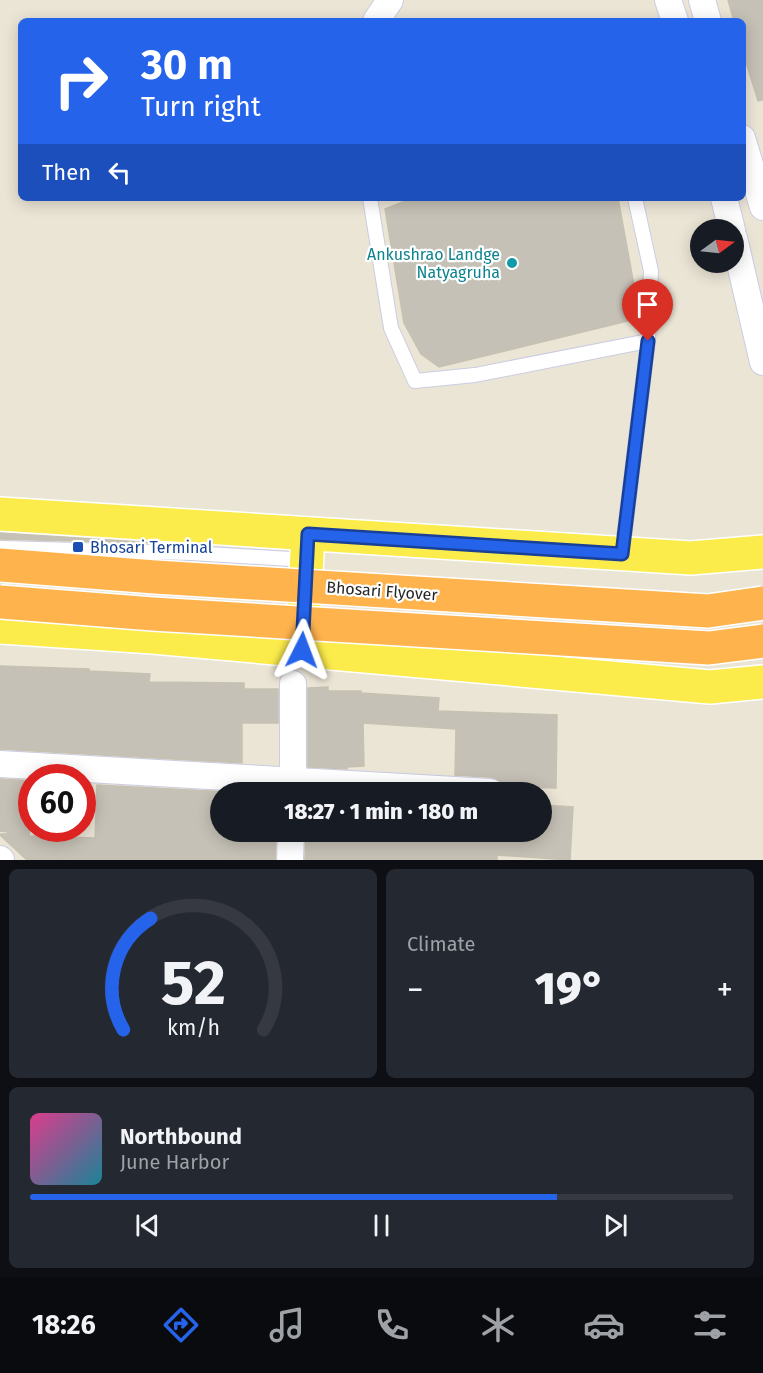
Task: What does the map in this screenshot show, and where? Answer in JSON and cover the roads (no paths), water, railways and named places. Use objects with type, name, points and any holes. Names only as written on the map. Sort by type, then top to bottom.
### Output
[{"type":"highway","name":"Bhosari Flyover","points":[[0,565],[155,577],[708,611],[763,603]]},
{"type":"highway","points":[[0,602],[187,616],[709,648],[763,641]]},
{"type":"main road","points":[[0,514],[308,547],[622,554],[691,558],[763,552]]},
{"type":"main road","points":[[302,650],[308,547]]},
{"type":"main road","points":[[0,627],[153,637],[710,687],[763,682]]},
{"type":"street","points":[[378,18],[390,0]]},
{"type":"street","points":[[668,0],[674,18]]},
{"type":"street","points":[[702,0],[707,18]]},
{"type":"street","points":[[746,151],[763,207]]},
{"type":"street","points":[[725,201],[729,219]]},
{"type":"street","points":[[742,273],[763,362]]},
{"type":"street","points":[[293,684],[294,782]]},
{"type":"street","points":[[0,764],[241,782]]},
{"type":"street","points":[[290,860],[291,842]]},
{"type":"lane","points":[[370,201],[391,328],[415,381],[475,375],[648,341]]},
{"type":"lane","points":[[622,554],[648,341],[651,271],[636,201]]},
{"type":"lane","points":[[0,548],[191,553],[308,547]]},
{"type":"place","name":"Ankushrao Landge Natyagruha","points":[[512,263]]},
{"type":"place","name":"Bhosari Terminal","points":[[78,547]]}]
